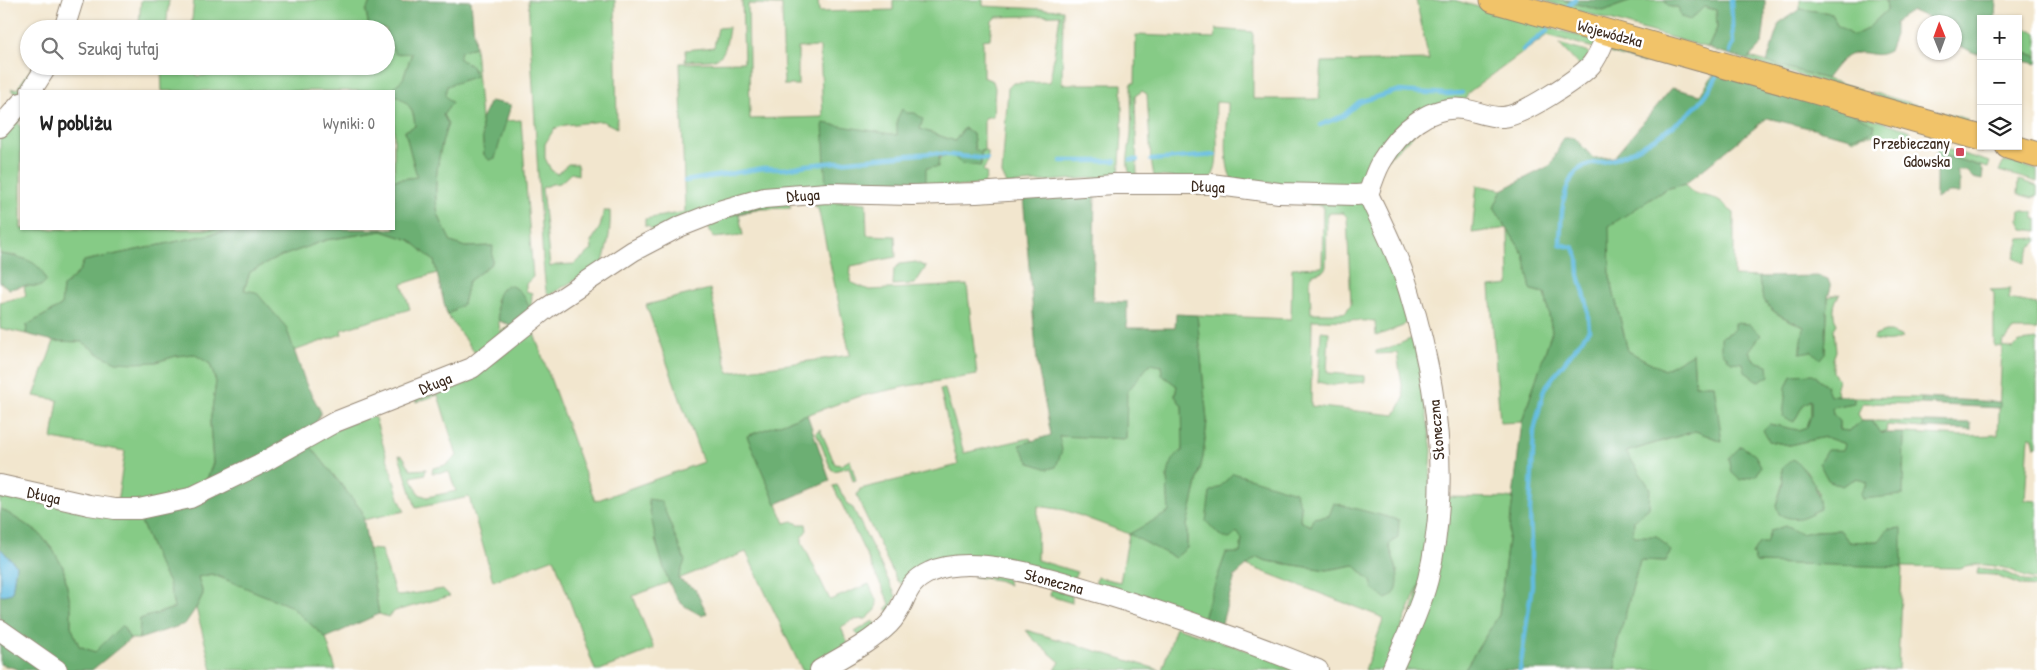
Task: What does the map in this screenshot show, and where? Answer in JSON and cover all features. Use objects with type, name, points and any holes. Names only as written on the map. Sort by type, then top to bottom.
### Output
[{"type":"main road","name":"Wojewódzka","points":[[1493,0],[1977,137]]},
{"type":"main road","points":[[2021,150],[2037,155]]},
{"type":"street","points":[[67,20],[73,0]]},
{"type":"street","points":[[1368,194],[1382,160],[1397,140],[1411,126],[1439,111],[1462,109],[1502,118],[1514,116],[1580,75],[1599,54],[1608,31]]},
{"type":"street","points":[[32,90],[41,75]]},
{"type":"street","points":[[0,127],[20,104]]},
{"type":"street","name":"Długa","points":[[0,484],[89,505],[115,509],[139,509],[190,498],[260,464],[335,422],[472,368],[547,308],[633,252],[679,228],[722,210],[764,198],[827,193],[912,195],[976,193],[1114,184],[1211,184],[1279,193],[1368,194]]},
{"type":"street","name":"Słoneczna","points":[[1368,194],[1392,246],[1409,290],[1431,384],[1437,433],[1439,512],[1435,545],[1428,580],[1392,670]]},
{"type":"street","name":"Słoneczna","points":[[820,670],[877,634],[889,624],[898,614],[903,598],[916,579],[942,567],[956,565],[1008,569],[1050,578],[1174,616],[1318,670]]},
{"type":"street","points":[[0,630],[57,670]]},
{"type":"green space","points":[[141,0],[169,0],[167,20],[139,20]]},
{"type":"green space","points":[[194,0],[371,0],[366,11],[368,20],[192,20]]},
{"type":"green space","points":[[371,0],[389,0],[404,4],[421,0],[471,1],[475,47],[461,51],[459,59],[471,65],[476,76],[447,86],[445,95],[452,103],[443,115],[448,124],[437,168],[436,203],[439,217],[451,242],[465,247],[493,246],[492,263],[468,282],[463,304],[447,315],[434,261],[410,240],[382,231],[326,240],[277,258],[250,272],[244,290],[256,292],[286,327],[306,384],[321,412],[308,443],[362,511],[379,614],[326,638],[290,606],[212,574],[198,577],[203,594],[185,624],[139,639],[140,619],[174,608],[169,583],[157,561],[138,514],[206,482],[213,463],[210,423],[216,382],[210,364],[194,354],[176,356],[156,362],[116,362],[99,354],[83,342],[54,341],[26,334],[27,325],[61,306],[63,287],[79,272],[84,261],[231,230],[395,230],[395,180],[417,177],[405,131],[415,126],[412,110],[407,103],[395,95],[394,90],[395,86],[403,79],[412,53],[395,54],[395,20],[368,20],[366,11]]},
{"type":"green space","points":[[528,0],[615,0],[617,128],[602,121],[565,125],[554,129],[545,144],[545,158],[551,170],[557,174],[568,164],[578,164],[578,175],[571,173],[560,183],[542,188],[550,267],[574,264],[592,250],[591,242],[600,227],[604,211],[610,211],[610,231],[603,263],[550,295],[546,291],[543,262]]},
{"type":"green space","points":[[742,0],[818,0],[819,12],[893,10],[893,0],[983,0],[983,6],[1063,10],[1062,84],[1122,84],[1122,135],[1119,176],[1007,184],[1002,174],[1008,88],[1013,83],[1050,82],[1060,15],[996,17],[992,21],[990,39],[983,40],[983,77],[993,81],[995,88],[993,116],[984,118],[984,150],[988,153],[987,164],[983,170],[987,174],[984,185],[904,190],[925,175],[926,168],[947,156],[958,157],[981,165],[982,151],[975,150],[973,134],[964,128],[955,141],[919,129],[897,119],[898,135],[826,190],[656,234],[648,226],[645,226],[645,219],[685,212],[680,63],[744,62]],"holes":[[[748,4],[782,5],[784,85],[798,85],[798,48],[820,47],[823,117],[750,119]]]},
{"type":"green space","points":[[1416,0],[1454,0],[1597,41],[1594,48],[1547,35],[1469,92],[1463,104],[1441,109],[1369,176],[1349,189],[1232,180],[1226,153],[1228,103],[1216,102],[1217,153],[1214,172],[1210,180],[1154,176],[1151,160],[1147,94],[1142,91],[1135,96],[1137,176],[1131,176],[1128,161],[1131,134],[1131,83],[1135,83],[1136,35],[1215,38],[1216,29],[1253,32],[1253,99],[1319,99],[1322,62],[1429,60]]},
{"type":"green space","points":[[1540,0],[1562,0],[1603,11],[1634,0],[1663,0],[1670,7],[1704,7],[1716,10],[1717,28],[1708,48]]},
{"type":"green space","points":[[1562,0],[1634,0],[1603,11]]},
{"type":"green space","points":[[1663,0],[1765,0],[1762,44],[1747,60],[1708,48],[1717,28],[1716,10],[1704,7],[1690,20],[1681,17],[1678,7],[1670,7]]},
{"type":"green space","points":[[1800,0],[1886,0],[1887,10],[1867,29],[1853,36],[1838,26],[1831,13],[1800,9]]},
{"type":"green space","points":[[1886,0],[1996,0],[1995,15],[1977,15],[1977,53],[1962,47],[1962,15],[1921,15],[1912,11],[1895,22],[1895,35],[1889,51],[1876,55],[1862,53],[1847,56],[1826,79],[1767,62],[1779,23],[1800,9],[1831,13],[1838,26],[1853,36],[1867,29],[1887,10]]},
{"type":"green space","points":[[729,27],[725,48],[718,58],[685,61],[686,50],[714,47],[718,28]]},
{"type":"green space","points":[[2022,27],[2037,33],[2037,56],[2022,52]]},
{"type":"green space","points":[[395,40],[412,52],[403,80],[395,86],[406,100],[413,114],[415,126],[405,131],[417,177],[395,180],[395,90],[162,90],[161,75],[395,75]]},
{"type":"green space","points":[[1559,44],[1590,53],[1580,67]]},
{"type":"green space","points":[[475,47],[484,155],[489,160],[495,158],[505,121],[521,120],[533,277],[526,284],[526,291],[532,293],[531,311],[478,357],[447,315],[463,304],[468,282],[492,263],[492,246],[465,247],[451,242],[439,217],[436,203],[437,168],[448,124],[443,115],[452,103],[444,95],[461,51]],"holes":[[[496,299],[531,311],[500,332]]]},
{"type":"green space","points":[[1613,49],[1645,58],[1644,63],[1609,53]]},
{"type":"green space","points":[[2022,52],[2037,56],[2037,64],[2022,61]]},
{"type":"green space","points":[[1750,57],[1861,89],[1860,93],[1747,60]]},
{"type":"green space","points":[[1715,72],[1846,110],[1875,124],[1874,131],[1851,138],[1767,118],[1685,184],[1666,189],[1609,226],[1610,277],[1628,351],[1664,370],[1693,353],[1695,385],[1714,385],[1722,441],[1695,431],[1626,452],[1650,488],[1649,508],[1634,520],[1633,536],[1657,536],[1671,551],[1666,561],[1640,560],[1617,644],[1616,670],[1464,670],[1499,615],[1522,422],[1552,331],[1545,293],[1531,290],[1524,255],[1494,208],[1502,190],[1551,165],[1563,138],[1575,138],[1593,158],[1614,157],[1672,88],[1700,95]]},
{"type":"green space","points":[[27,75],[32,75],[20,90],[20,97],[11,89],[17,89]]},
{"type":"green space","points":[[1871,92],[1967,119],[1966,123],[1872,95]]},
{"type":"green space","points":[[490,101],[511,105],[495,158],[489,160],[484,155],[481,120]]},
{"type":"green space","points":[[902,109],[907,113],[915,113],[923,119],[920,129],[955,141],[964,128],[973,134],[975,150],[984,151],[981,152],[981,166],[961,164],[953,156],[939,157],[938,167],[926,168],[926,185],[826,190],[823,123],[897,135],[897,119]]},
{"type":"green space","points":[[1846,110],[1909,130],[1911,133],[1903,139],[1868,135],[1853,140],[1851,138],[1874,131]]},
{"type":"green space","points":[[20,112],[18,123],[20,126],[20,230],[231,230],[84,261],[79,272],[63,287],[61,306],[27,325],[26,334],[0,328],[0,302],[26,296],[24,286],[41,286],[16,256],[0,254],[0,135]]},
{"type":"green space","points":[[1942,148],[1990,162],[1988,168],[1936,153],[1937,150]]},
{"type":"green space","points":[[1936,153],[1980,166],[1983,171],[1982,180],[1973,178],[1966,171],[1957,171],[1960,181],[1960,193],[1948,193],[1936,199]]},
{"type":"green space","points":[[2004,162],[2015,163],[2037,170],[2037,182],[1999,171]]},
{"type":"green space","points":[[2019,180],[2037,186],[2037,196],[2032,198],[2018,194]]},
{"type":"green space","points":[[1685,184],[1695,193],[1717,200],[1734,213],[1734,276],[1759,277],[1763,298],[1767,305],[1778,314],[1804,327],[1812,351],[1825,353],[1828,297],[1840,294],[1836,301],[1834,313],[1837,324],[1834,329],[1836,351],[1833,359],[1833,372],[1838,380],[1836,386],[1838,395],[1830,395],[1826,385],[1813,374],[1794,421],[1803,405],[1811,400],[1811,415],[1807,427],[1798,430],[1769,424],[1769,441],[1789,445],[1825,437],[1845,444],[1842,485],[1857,478],[1868,483],[1903,458],[1904,433],[1963,436],[1998,435],[2002,347],[1994,346],[1994,293],[1990,290],[2010,289],[2009,299],[2037,304],[2037,330],[2013,330],[2006,340],[2003,340],[2002,346],[2013,348],[2019,342],[2037,340],[2037,446],[2035,447],[2033,438],[2029,437],[2025,500],[2037,501],[2037,579],[2005,568],[1985,565],[1971,565],[1959,568],[1902,567],[1898,670],[1616,670],[1617,644],[1640,560],[1666,561],[1632,537],[1634,520],[1626,452],[1696,431],[1721,441],[1714,385],[1695,385],[1693,354],[1664,370],[1628,351],[1610,277],[1608,226],[1666,189]],"holes":[[[1734,330],[1749,351],[1754,361],[1721,337]],[[1806,470],[1819,493],[1776,505],[1783,483]],[[1840,530],[1849,542],[1879,541],[1902,566],[1756,563],[1759,544],[1815,531]]]},
{"type":"green space","points":[[1477,185],[1502,190],[1494,208],[1507,228],[1472,233]]},
{"type":"green space","points":[[1095,192],[1093,301],[1127,302],[1127,328],[1175,328],[1176,314],[1197,315],[1207,421],[1203,457],[1187,525],[1187,548],[1175,558],[1129,534],[1169,512],[1167,487],[1169,470],[1176,455],[1183,450],[1182,406],[1175,396],[1177,386],[1162,375],[1161,366],[1150,364],[1127,392],[1126,439],[1059,436],[1062,450],[1056,467],[1048,469],[1030,463],[1019,445],[1051,435],[1037,362],[1023,196]]},
{"type":"green space","points":[[817,198],[866,203],[867,235],[895,236],[896,257],[851,266],[850,282],[869,290],[967,285],[977,375],[908,386],[857,397],[747,436],[785,523],[793,521],[798,524],[806,524],[807,530],[802,537],[802,542],[830,600],[869,584],[877,602],[876,610],[866,619],[853,620],[841,627],[849,647],[810,670],[802,670],[746,552],[678,579],[655,540],[670,582],[633,596],[654,649],[600,670],[595,670],[554,558],[493,581],[469,497],[416,508],[399,455],[403,456],[411,470],[426,469],[425,474],[411,477],[419,494],[427,497],[456,491],[449,472],[432,473],[433,468],[446,465],[457,456],[438,395],[416,402],[414,395],[533,331],[595,501],[703,462],[646,305],[710,289],[728,373],[850,355],[818,208],[815,208]]},
{"type":"green space","points":[[787,200],[791,208],[760,209],[739,214],[743,235],[714,238],[706,223]]},
{"type":"green space","points":[[1367,201],[1382,231],[1408,320],[1403,326],[1376,336],[1375,321],[1312,320],[1311,406],[1395,415],[1404,398],[1397,353],[1376,354],[1376,351],[1390,348],[1415,337],[1432,450],[1424,573],[1384,670],[1365,670],[1384,618],[1246,565],[1257,557],[1267,561],[1327,570],[1354,565],[1371,581],[1398,574],[1389,545],[1329,516],[1313,518],[1311,526],[1300,521],[1301,507],[1233,474],[1221,486],[1210,492],[1242,539],[1240,553],[1202,620],[1095,585],[1097,577],[1120,582],[1129,534],[1065,510],[1038,506],[1037,560],[1077,572],[1073,580],[984,562],[904,586],[897,581],[857,495],[860,489],[958,465],[940,389],[945,389],[964,453],[1030,438],[1032,441],[1019,446],[1059,435],[1126,439],[1126,392],[1150,364],[1161,366],[1163,375],[1177,386],[1175,396],[1182,406],[1183,450],[1167,476],[1169,512],[1187,548],[1187,525],[1203,457],[1207,421],[1197,315],[1291,319],[1292,268],[1322,267],[1323,205],[1309,205],[1312,202]],"holes":[[[1327,213],[1343,213],[1347,217],[1351,304],[1346,312],[1342,313],[1311,313],[1310,278],[1313,274],[1323,271],[1326,267]]]},
{"type":"green space","points":[[2020,210],[2034,213],[2034,219],[2037,219],[2037,231],[2023,229],[2019,220]]},
{"type":"green space","points":[[1508,230],[1524,255],[1531,290],[1545,293],[1552,331],[1522,422],[1500,423],[1490,287],[1509,285]]},
{"type":"green space","points":[[382,231],[410,240],[434,261],[437,273],[402,284],[410,309],[341,330],[342,334],[294,351],[286,327],[244,291],[250,272],[277,258],[326,240]]},
{"type":"green space","points":[[2037,238],[2037,242],[2031,247],[2024,263],[2014,258],[2020,239]]},
{"type":"green space","points":[[0,254],[28,260],[39,268],[46,281],[41,286],[24,286],[9,289],[0,282]]},
{"type":"green space","points":[[916,262],[926,267],[915,284],[893,285],[894,269],[900,264]]},
{"type":"green space","points":[[1820,276],[1828,279],[1831,287],[1828,297],[1825,353],[1820,359],[1812,351],[1800,353],[1804,327],[1778,314],[1767,304],[1763,297],[1759,277]]},
{"type":"green space","points":[[507,285],[519,291],[525,298],[531,311],[511,325],[499,321],[497,311],[498,297]]},
{"type":"green space","points":[[1734,323],[1750,324],[1761,335],[1749,351],[1754,361],[1768,365],[1769,376],[1759,382],[1745,372],[1743,363],[1731,362],[1721,350],[1721,337],[1734,330]]},
{"type":"green space","points":[[1321,331],[1329,332],[1327,372],[1365,376],[1365,382],[1330,385],[1318,382]]},
{"type":"green space","points":[[1891,332],[1903,337],[1888,341],[1873,339],[1874,336]]},
{"type":"green space","points":[[54,341],[83,342],[99,354],[156,362],[176,356],[194,354],[210,364],[216,382],[210,423],[213,463],[206,482],[200,489],[138,504],[117,503],[125,451],[52,439],[58,400],[34,396]]},
{"type":"green space","points":[[1813,374],[1826,385],[1830,395],[1854,397],[1854,403],[1832,407],[1833,414],[1839,420],[1839,430],[1849,431],[1862,421],[1872,421],[1880,433],[1904,433],[1903,495],[1862,499],[1860,494],[1867,483],[1857,478],[1842,486],[1828,480],[1819,463],[1827,450],[1843,450],[1845,444],[1825,437],[1789,445],[1769,441],[1763,430],[1769,424],[1798,430],[1807,427],[1811,415],[1811,400],[1803,405],[1794,422],[1783,417],[1786,387],[1791,375]]},
{"type":"green space","points":[[1854,397],[1922,398],[1921,404],[1863,403],[1858,414],[1862,421],[1849,431],[1839,430],[1839,420],[1833,414],[1832,407],[1853,403]]},
{"type":"green space","points":[[1922,398],[2000,402],[2000,408],[1921,404]]},
{"type":"green space","points":[[807,414],[830,481],[776,504],[747,436]]},
{"type":"green space","points":[[369,415],[375,418],[400,501],[405,511],[363,520],[362,511],[308,443]]},
{"type":"green space","points":[[1872,421],[1924,422],[1923,428],[1887,425],[1886,432],[1880,433]]},
{"type":"green space","points":[[1924,422],[1971,423],[1971,430],[1923,428]]},
{"type":"green space","points":[[820,429],[835,464],[841,465],[850,460],[856,480],[853,481],[849,467],[834,471],[831,469],[816,432]]},
{"type":"green space","points":[[1741,446],[1755,455],[1761,466],[1757,475],[1740,480],[1732,473],[1729,458]]},
{"type":"green space","points":[[1793,459],[1804,469],[1812,481],[1818,494],[1820,509],[1800,518],[1790,518],[1779,514],[1776,505],[1783,483],[1782,468]]},
{"type":"green space","points":[[1233,473],[1295,492],[1301,507],[1300,521],[1311,526],[1313,518],[1329,516],[1334,503],[1399,520],[1398,537],[1389,545],[1398,575],[1398,583],[1393,595],[1386,599],[1373,589],[1371,581],[1354,565],[1327,570],[1267,561],[1257,557],[1235,576],[1221,626],[1202,620],[1226,553],[1240,553],[1242,539],[1237,532],[1230,539],[1219,535],[1206,521],[1210,492],[1221,486]]},
{"type":"green space","points":[[837,485],[848,505],[853,508],[896,596],[889,612],[886,608],[890,604],[833,486]]},
{"type":"green space","points":[[0,488],[138,514],[157,561],[169,583],[174,608],[140,619],[139,639],[130,639],[122,625],[95,652],[79,646],[71,626],[71,607],[63,567],[53,550],[39,533],[0,508]]},
{"type":"green space","points":[[1444,497],[1513,498],[1499,615],[1464,670],[1396,670]]},
{"type":"green space","points":[[648,499],[661,501],[685,561],[678,579],[695,589],[707,613],[702,616],[681,603],[673,591],[659,552]]},
{"type":"green space","points":[[0,508],[39,533],[53,550],[63,567],[71,607],[71,626],[79,646],[95,652],[122,625],[130,639],[92,670],[20,670],[0,664],[0,596],[12,592],[16,565],[0,548]]},
{"type":"green space","points":[[1785,526],[1801,534],[1815,531],[1840,530],[1849,542],[1879,541],[1888,529],[1902,528],[1902,567],[1756,563],[1752,554],[1759,543],[1766,543],[1770,531]]},
{"type":"green space","points":[[368,549],[381,550],[395,593],[399,596],[443,589],[450,596],[395,611],[388,617],[379,614]]},
{"type":"green space","points":[[1978,568],[2008,573],[2024,581],[2037,582],[2037,587],[2022,586],[1994,575],[1977,574]]},
{"type":"green space","points":[[972,569],[1004,573],[1009,585],[998,580],[974,577]]},
{"type":"green space","points":[[212,574],[291,606],[326,638],[336,670],[212,670],[196,608],[203,594],[198,577]]},
{"type":"green space","points":[[1051,589],[1072,595],[1072,603],[1050,596]]},
{"type":"green space","points":[[873,621],[879,626],[861,638],[855,632]]},
{"type":"green space","points":[[1176,627],[1306,670],[1162,670]]},
{"type":"green space","points":[[1026,630],[1160,670],[1055,670],[1060,662],[1032,638]]},
{"type":"water","points":[[0,548],[16,565],[12,593],[0,596]]},
{"type":"waterway","points":[[1567,7],[1575,0]]},
{"type":"waterway","points":[[1730,52],[1733,44],[1731,0]]},
{"type":"waterway","points":[[1523,50],[1548,30]]},
{"type":"waterway","points":[[1520,670],[1532,585],[1530,510],[1534,431],[1544,389],[1589,330],[1587,304],[1579,275],[1578,258],[1574,248],[1560,244],[1564,197],[1570,180],[1579,169],[1584,166],[1612,160],[1628,153],[1677,123],[1705,96],[1719,73]]},
{"type":"waterway","points":[[1320,125],[1343,116],[1359,102],[1397,91],[1462,93]]},
{"type":"waterway","points":[[685,181],[764,168],[784,169],[931,153],[987,159]]},
{"type":"waterway","points":[[1151,160],[1215,155]]},
{"type":"waterway","points":[[1131,160],[1137,160]]},
{"type":"waterway","points":[[1061,161],[1115,161]]},
{"type":"place","name":"Przebieczany Gdowska","points":[[1960,152]]}]
